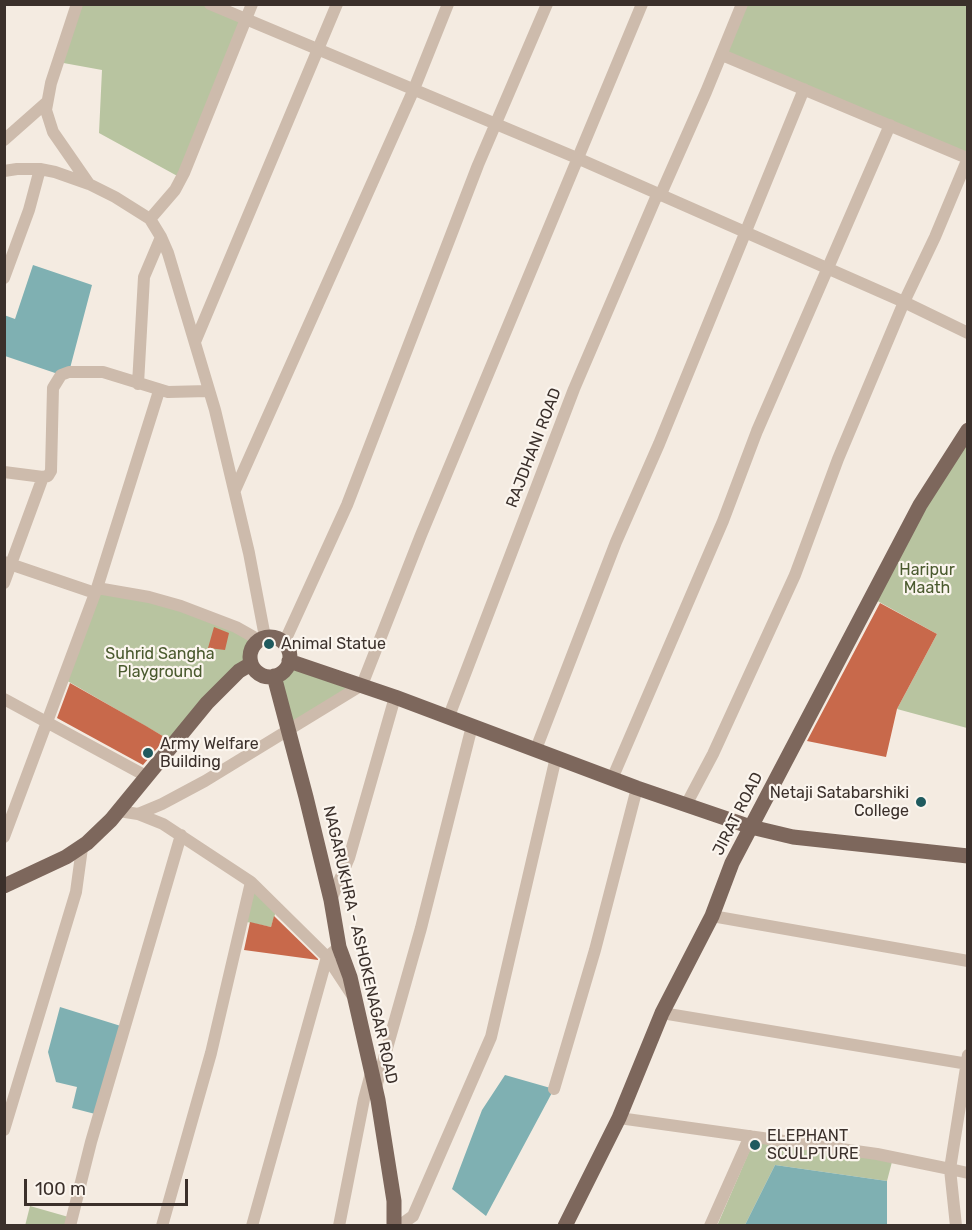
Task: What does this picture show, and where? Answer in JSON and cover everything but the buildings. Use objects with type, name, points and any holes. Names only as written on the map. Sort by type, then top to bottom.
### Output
[{"type":"main road","name":"JIRAT ROAD","points":[[565,1226],[619,1118],[662,1013],[712,916],[732,863],[920,505],[968,430]]},
{"type":"main road","points":[[272,637],[284,643],[288,649],[289,661],[283,672],[274,676],[265,676],[259,674],[251,664],[251,651],[262,639],[272,637]]},
{"type":"main road","points":[[289,661],[362,685],[612,779],[751,827],[793,837],[968,856]]},
{"type":"main road","points":[[4,886],[50,866],[82,848],[119,811],[207,703],[239,671],[251,664]]},
{"type":"main road","name":"NAGARUKHRA - ASHOKENAGAR ROAD","points":[[274,676],[306,797],[331,900],[339,947],[354,998],[375,1088],[394,1201],[394,1226]]},
{"type":"street","points":[[76,4],[46,102],[48,120],[53,132],[88,184]]},
{"type":"street","points":[[210,4],[577,158],[904,302],[968,333]]},
{"type":"street","points":[[150,219],[175,190],[184,173],[252,4]]},
{"type":"street","points":[[195,342],[337,4]]},
{"type":"street","points":[[235,490],[414,89],[448,4]]},
{"type":"street","points":[[284,643],[347,505],[496,124],[547,4]]},
{"type":"street","points":[[138,814],[205,782],[362,685],[421,535],[642,4]]},
{"type":"street","name":"RAJDHANI ROAD","points":[[449,717],[574,388],[722,55],[742,4]]},
{"type":"street","points":[[686,805],[713,754],[795,575],[837,459],[968,158],[722,55]]},
{"type":"street","points":[[536,749],[616,542],[659,444],[804,89]]},
{"type":"street","points":[[4,140],[46,102]]},
{"type":"street","points":[[612,779],[723,521],[757,431],[890,125]]},
{"type":"street","points":[[4,171],[40,169],[88,184],[115,197],[150,219],[161,237],[168,253],[215,410],[235,490],[262,639]]},
{"type":"street","points":[[4,278],[29,210],[40,169]]},
{"type":"street","points":[[138,384],[144,277],[161,237]]},
{"type":"street","points":[[4,472],[43,477],[48,476],[51,471],[54,388],[61,375],[69,372],[104,372],[159,391],[208,391]]},
{"type":"street","points":[[4,837],[96,590],[159,391]]},
{"type":"street","points":[[4,583],[8,564],[43,477]]},
{"type":"street","points":[[8,564],[96,590],[150,597],[181,606],[262,639]]},
{"type":"street","points":[[331,900],[349,858],[395,697]]},
{"type":"street","points":[[4,699],[146,776]]},
{"type":"street","points":[[375,1088],[421,928],[472,726]]},
{"type":"street","points":[[399,1226],[413,1216],[491,1037],[556,757]]},
{"type":"street","points":[[554,1089],[595,950],[637,788]]},
{"type":"street","points":[[119,811],[138,814],[163,824],[251,882],[327,957],[354,998]]},
{"type":"street","points":[[70,1226],[91,1142],[181,835]]},
{"type":"street","points":[[4,1130],[76,892],[82,848]]},
{"type":"street","points":[[162,1226],[223,1005],[251,882]]},
{"type":"street","points":[[712,916],[968,961]]},
{"type":"street","points":[[252,1226],[327,957],[339,947]]},
{"type":"street","points":[[662,1013],[967,1061],[950,1169],[956,1226]]},
{"type":"street","points":[[339,1226],[371,1072]]},
{"type":"street","points":[[619,1118],[876,1154],[968,1173]]},
{"type":"street","points":[[710,1226],[750,1136]]},
{"type":"green space","points":[[77,5],[210,5],[246,20],[181,178],[99,133],[102,70],[58,62]]},
{"type":"green space","points":[[742,5],[967,5],[967,158],[722,55]]},
{"type":"green space","name":"Haripur Maath","points":[[967,429],[967,728],[897,709],[937,634],[872,598]]},
{"type":"green space","name":"Suhrid Sangha Playground","points":[[97,588],[149,597],[259,640],[251,651],[250,657],[173,742],[64,679]]},
{"type":"green space","points":[[289,661],[362,685],[288,730],[274,676]]},
{"type":"green space","points":[[251,882],[277,908],[271,927],[242,921]]},
{"type":"green space","points":[[755,1138],[893,1158],[887,1181],[775,1165],[745,1225],[717,1226]]},
{"type":"green space","points":[[30,1206],[72,1218],[70,1225],[25,1226]]},
{"type":"water","points":[[33,265],[92,285],[69,372],[61,375],[5,356],[4,315],[15,319]]},
{"type":"water","points":[[60,1007],[124,1027],[99,1115],[72,1108],[77,1087],[56,1082],[48,1052]]},
{"type":"water","points":[[505,1075],[554,1089],[486,1216],[452,1189],[482,1110]]},
{"type":"water","points":[[775,1165],[887,1181],[887,1225],[745,1225]]},
{"type":"place","name":"Animal Statue","points":[[269,644]]},
{"type":"place","name":"Army Welfare Building","points":[[148,753]]},
{"type":"place","name":"Netaji Satabarshiki College","points":[[921,802]]},
{"type":"place","name":"ELEPHANT SCULPTURE","points":[[755,1145]]}]
